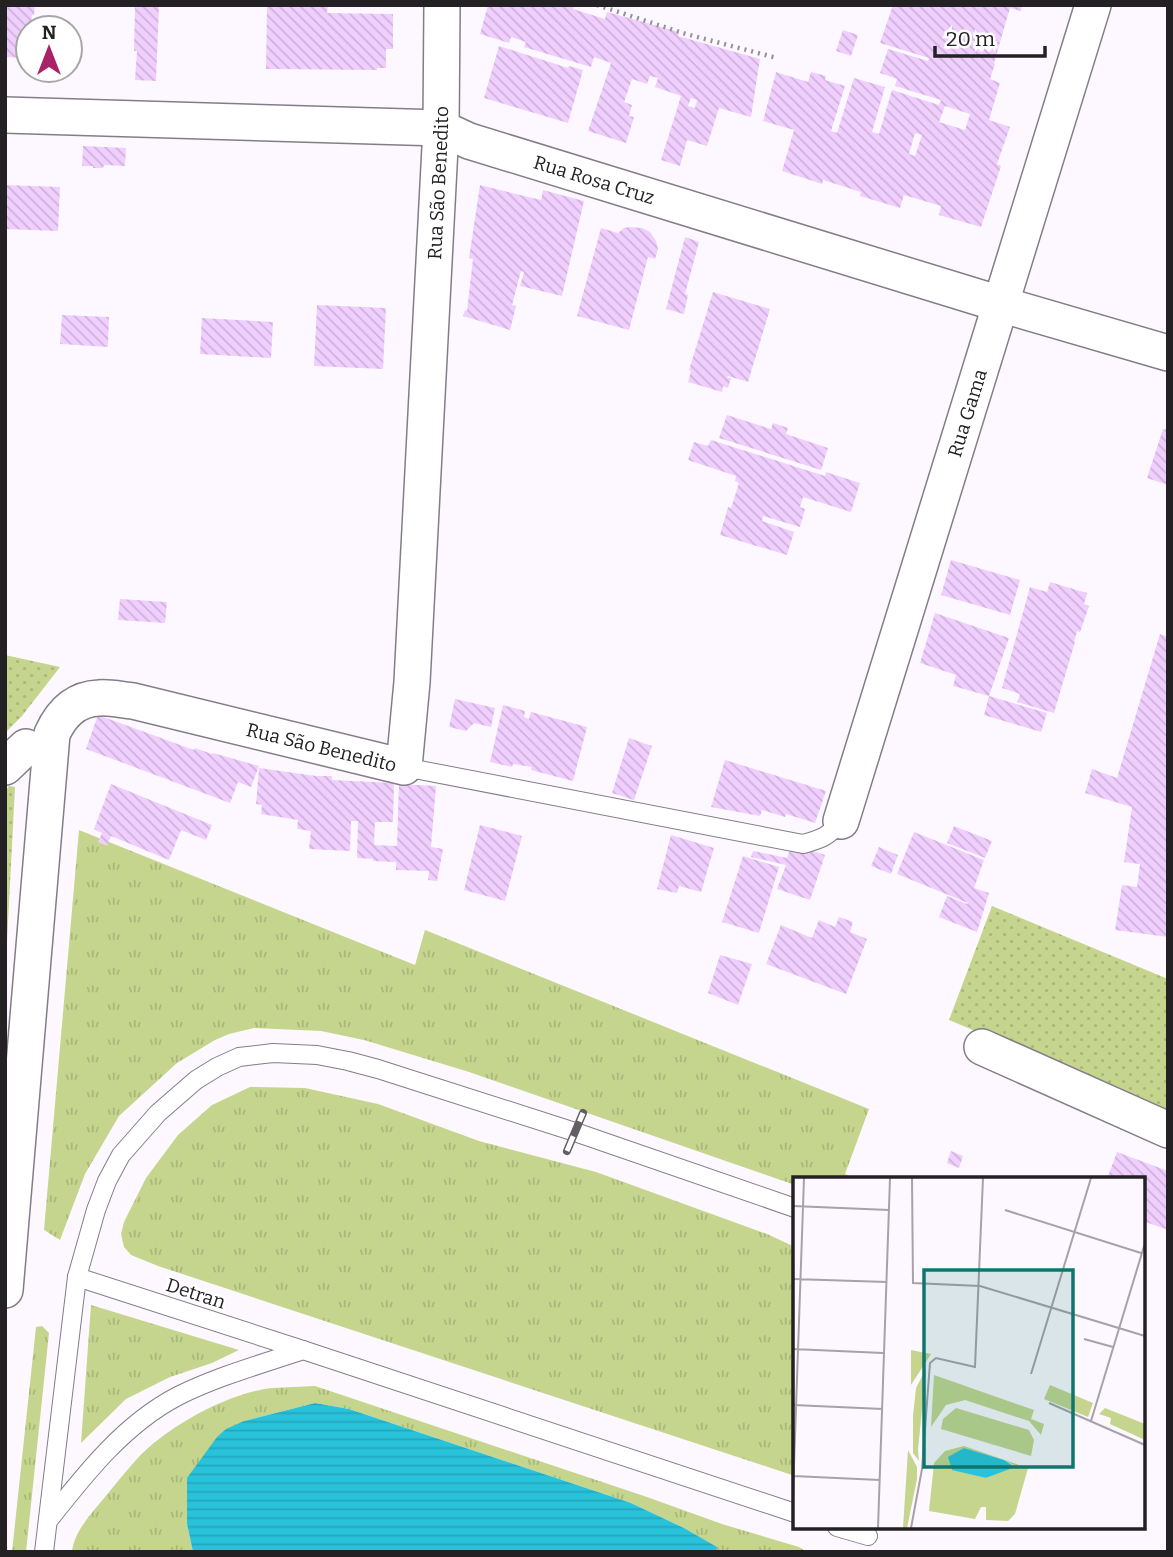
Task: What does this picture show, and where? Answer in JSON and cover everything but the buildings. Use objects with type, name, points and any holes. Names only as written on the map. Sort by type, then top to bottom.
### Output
[{"type":"street","name":"Rua São Benedito","points":[[5,1290],[52,734],[58,719],[75,704],[98,697],[133,701],[404,767],[412,682],[440,128],[442,5]]},
{"type":"street","name":"Rua Gama","points":[[841,821],[1093,5]]},
{"type":"street","name":"Rua Rosa Cruz","points":[[5,115],[440,128],[469,141],[1168,353]]},
{"type":"street","points":[[982,1047],[1168,1130]]},
{"type":"lane","points":[[404,767],[803,844],[821,839],[832,832],[841,821]]},
{"type":"lane","points":[[44,1552],[77,1277],[96,1210],[121,1155],[158,1113],[196,1080],[217,1067],[239,1057],[273,1053],[317,1055],[348,1061],[575,1132],[793,1207]]},
{"type":"lane","name":"Detran","points":[[77,1277],[793,1512]]},
{"type":"lane","points":[[47,1522],[82,1478],[124,1434],[168,1402],[218,1378],[303,1350]]},
{"type":"lane","points":[[842,1529],[867,1538]]},
{"type":"path","points":[[597,5],[686,34],[777,58]]},
{"type":"green space","points":[[5,655],[60,667],[22,716],[5,733]]},
{"type":"green space","points":[[9,786],[15,787],[5,981],[5,792]]},
{"type":"green space","points":[[79,830],[415,965],[425,930],[869,1109],[845,1174],[852,1177],[793,1177],[793,1184],[469,1072],[364,1040],[321,1031],[254,1028],[215,1040],[177,1063],[119,1116],[85,1174],[60,1240],[44,1230]]},
{"type":"green space","points":[[992,906],[1168,979],[1168,1112],[949,1020]]},
{"type":"green space","points":[[250,1087],[305,1088],[378,1104],[479,1141],[596,1172],[767,1234],[793,1246],[793,1475],[131,1255],[124,1247],[121,1234],[124,1222],[146,1178],[178,1135],[212,1105]]},
{"type":"green space","points":[[91,1305],[239,1350],[212,1363],[170,1377],[126,1399],[81,1443]]},
{"type":"green space","points":[[42,1326],[49,1333],[26,1552],[12,1552],[36,1327]]},
{"type":"green space","points":[[315,1386],[722,1524],[799,1547],[807,1552],[716,1552],[716,1547],[684,1528],[631,1503],[349,1409],[315,1403],[244,1421],[187,1524],[193,1552],[72,1552],[76,1537],[89,1516],[136,1460],[181,1424],[218,1404],[255,1391]]},
{"type":"water","points":[[315,1403],[349,1409],[631,1503],[717,1547],[716,1552],[193,1552],[187,1524],[187,1478],[217,1437],[226,1429],[244,1421]]},
{"type":"railway","points":[[567,1151],[583,1113]]}]
